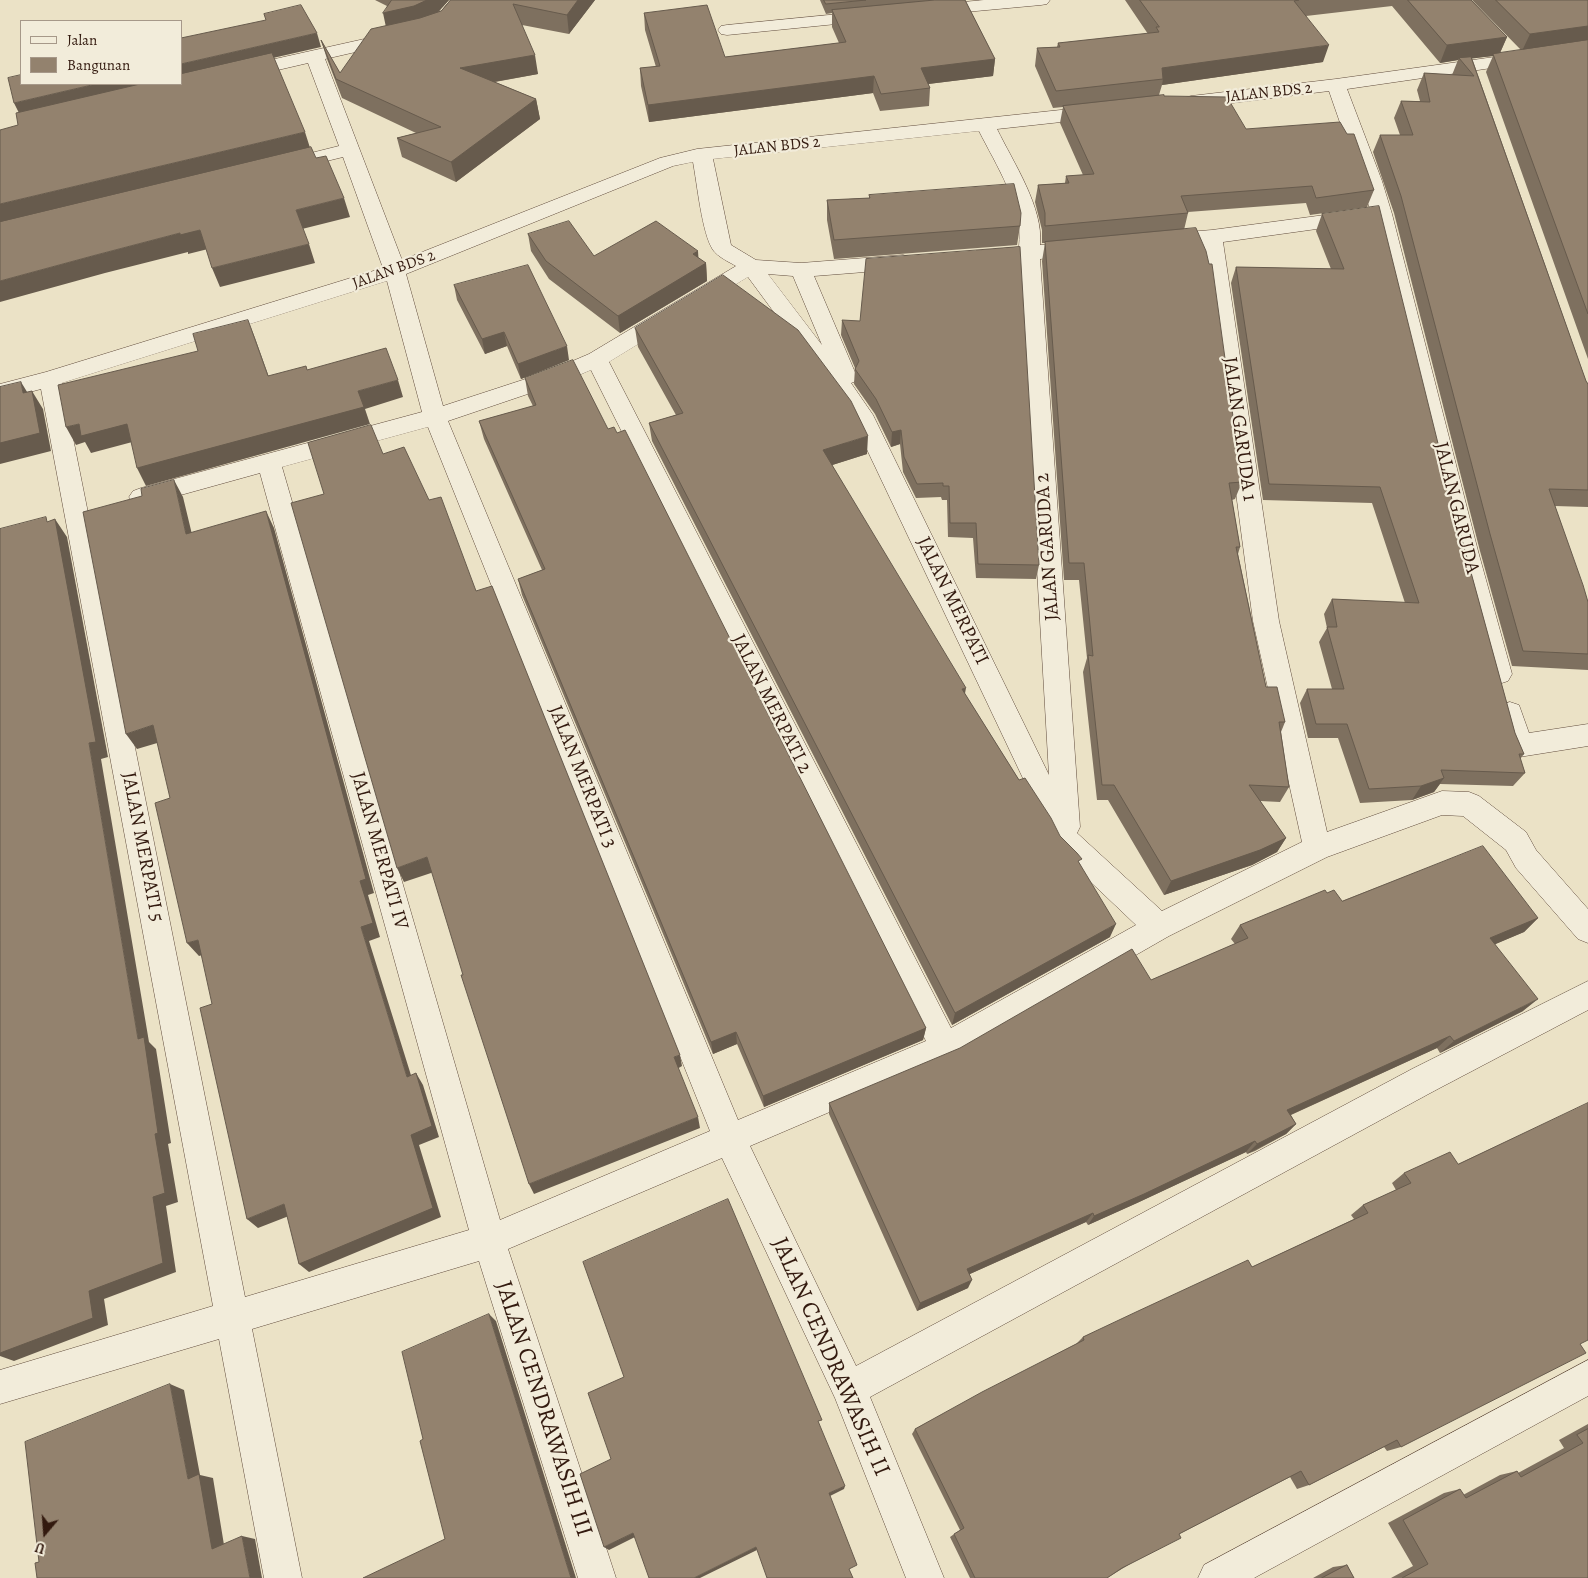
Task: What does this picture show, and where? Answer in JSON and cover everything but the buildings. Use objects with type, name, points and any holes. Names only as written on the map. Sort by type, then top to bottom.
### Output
[{"type":"street","points":[[219,78],[424,31],[440,25],[460,0]]},
{"type":"street","points":[[920,12],[1041,0]]},
{"type":"street","points":[[727,30],[890,14]]},
{"type":"street","name":"JALAN BDS 2","points":[[1171,104],[1336,86],[1476,75],[1512,53],[1588,49]]},
{"type":"street","name":"JALAN MERPATI 3","points":[[314,55],[351,149],[395,271],[435,417],[728,1138]]},
{"type":"street","points":[[1145,243],[1212,237],[1382,214],[1372,181],[1336,86]]},
{"type":"street","name":"JALAN BDS 2","points":[[0,392],[50,379],[395,271],[667,162],[702,155],[1113,111]]},
{"type":"street","name":"JALAN GARUDA 2","points":[[986,125],[1022,200],[1031,234],[1029,253],[1067,841]]},
{"type":"street","points":[[256,172],[351,149]]},
{"type":"street","points":[[702,155],[722,248],[750,266],[801,270],[920,261]]},
{"type":"street","name":"JALAN GARUDA","points":[[1382,214],[1466,551],[1518,746],[1582,736]]},
{"type":"street","name":"JALAN GARUDA 1","points":[[1212,237],[1266,621],[1317,848]]},
{"type":"street","points":[[960,258],[1096,247]]},
{"type":"street","points":[[125,502],[435,417],[554,377],[597,359],[750,266]]},
{"type":"street","name":"JALAN MERPATI","points":[[750,266],[862,415],[1067,841],[1159,928]]},
{"type":"street","points":[[801,270],[862,415]]},
{"type":"street","name":"JALAN MERPATI 2","points":[[597,359],[945,1048]]},
{"type":"street","name":"JALAN MERPATI 5","points":[[50,379],[234,1316],[283,1578]]},
{"type":"street","name":"JALAN MERPATI IV","points":[[269,462],[488,1241]]},
{"type":"street","points":[[0,1387],[488,1241],[728,1138],[945,1048],[1159,928],[1317,848],[1442,803],[1469,804],[1516,841],[1526,859],[1588,930]]},
{"type":"street","points":[[849,1388],[1423,1080],[1588,995]]},
{"type":"street","name":"JALAN CENDRAWASIH II","points":[[728,1138],[849,1388],[925,1578]]},
{"type":"street","name":"JALAN CENDRAWASIH III","points":[[488,1241],[597,1578]]},
{"type":"street","points":[[1217,1578],[1588,1376]]}]
